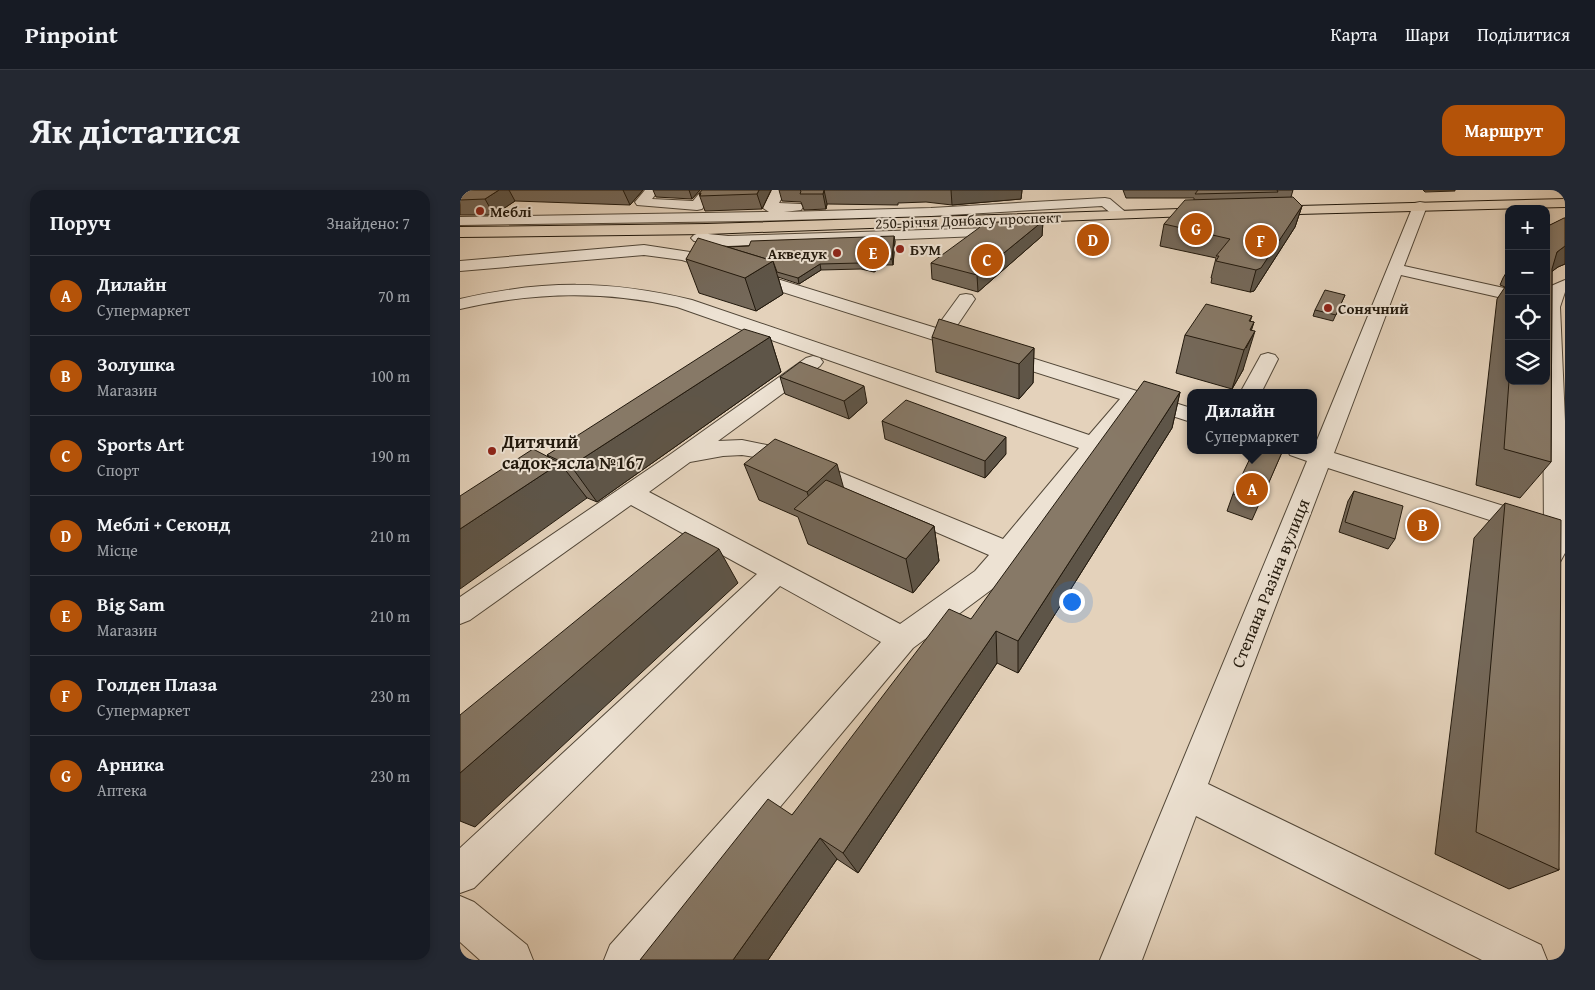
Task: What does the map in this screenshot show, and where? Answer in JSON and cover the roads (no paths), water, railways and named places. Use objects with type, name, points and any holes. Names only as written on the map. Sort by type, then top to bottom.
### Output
[{"type":"main road","points":[[1250,211],[1565,203]]},
{"type":"main road","name":"250-річчя Донбасу проспект","points":[[460,232],[707,229],[1221,212]]},
{"type":"street","points":[[622,218],[642,202],[652,190]]},
{"type":"street","points":[[686,218],[709,190]]},
{"type":"street","points":[[779,190],[770,208],[923,206],[931,212]]},
{"type":"street","points":[[642,202],[697,206]]},
{"type":"street","points":[[460,220],[686,218],[931,212],[1106,202],[1122,215]]},
{"type":"street","name":"Степана Разіна вулиця","points":[[1317,437],[1395,268],[1420,206]]},
{"type":"street","points":[[699,238],[728,241],[998,232],[996,220]]},
{"type":"street","points":[[460,266],[644,250],[684,255],[1187,414]]},
{"type":"street","points":[[1395,268],[1498,292]]},
{"type":"street","points":[[724,283],[742,273]]},
{"type":"street","points":[[460,304],[518,294],[574,290],[611,290],[650,295],[686,304],[1094,445]]},
{"type":"street","points":[[686,304],[704,294]]},
{"type":"street","points":[[1544,581],[1561,534],[1559,349],[1555,297]]},
{"type":"street","points":[[941,335],[966,299]]},
{"type":"street","points":[[460,612],[676,461],[826,352]]},
{"type":"street","points":[[1252,389],[1268,359]]},
{"type":"street","points":[[625,960],[902,638],[985,579],[1006,550],[1134,397]]},
{"type":"street","points":[[676,461],[712,448],[746,447],[773,453],[1006,550]]},
{"type":"street","points":[[1309,454],[1561,534]]},
{"type":"street","name":"Степана Разіна вулиця","points":[[1121,960],[1186,792],[1309,454]]},
{"type":"street","points":[[630,493],[902,638]]},
{"type":"street","points":[[460,874],[777,572]]},
{"type":"street","points":[[1186,792],[1526,960]]},
{"type":"street","points":[[460,916],[512,960]]},
{"type":"place","name":"Меблі","points":[[480,211]]},
{"type":"place","name":"Арника","points":[[1196,229]]},
{"type":"place","name":"Меблі + Секонд","points":[[1093,240]]},
{"type":"place","name":"Голден Плаза","points":[[1261,241]]},
{"type":"place","name":"БУМ","points":[[900,249]]},
{"type":"place","name":"Акведук","points":[[837,253]]},
{"type":"place","name":"Big Sam","points":[[873,253]]},
{"type":"place","name":"Sports Art","points":[[987,260]]},
{"type":"place","name":"Сонячний","points":[[1328,308]]},
{"type":"place","name":"Дитячий садок-ясла №167","points":[[492,451]]},
{"type":"place","name":"Дилайн","points":[[1252,489]]},
{"type":"place","name":"Золушка","points":[[1423,525]]}]
